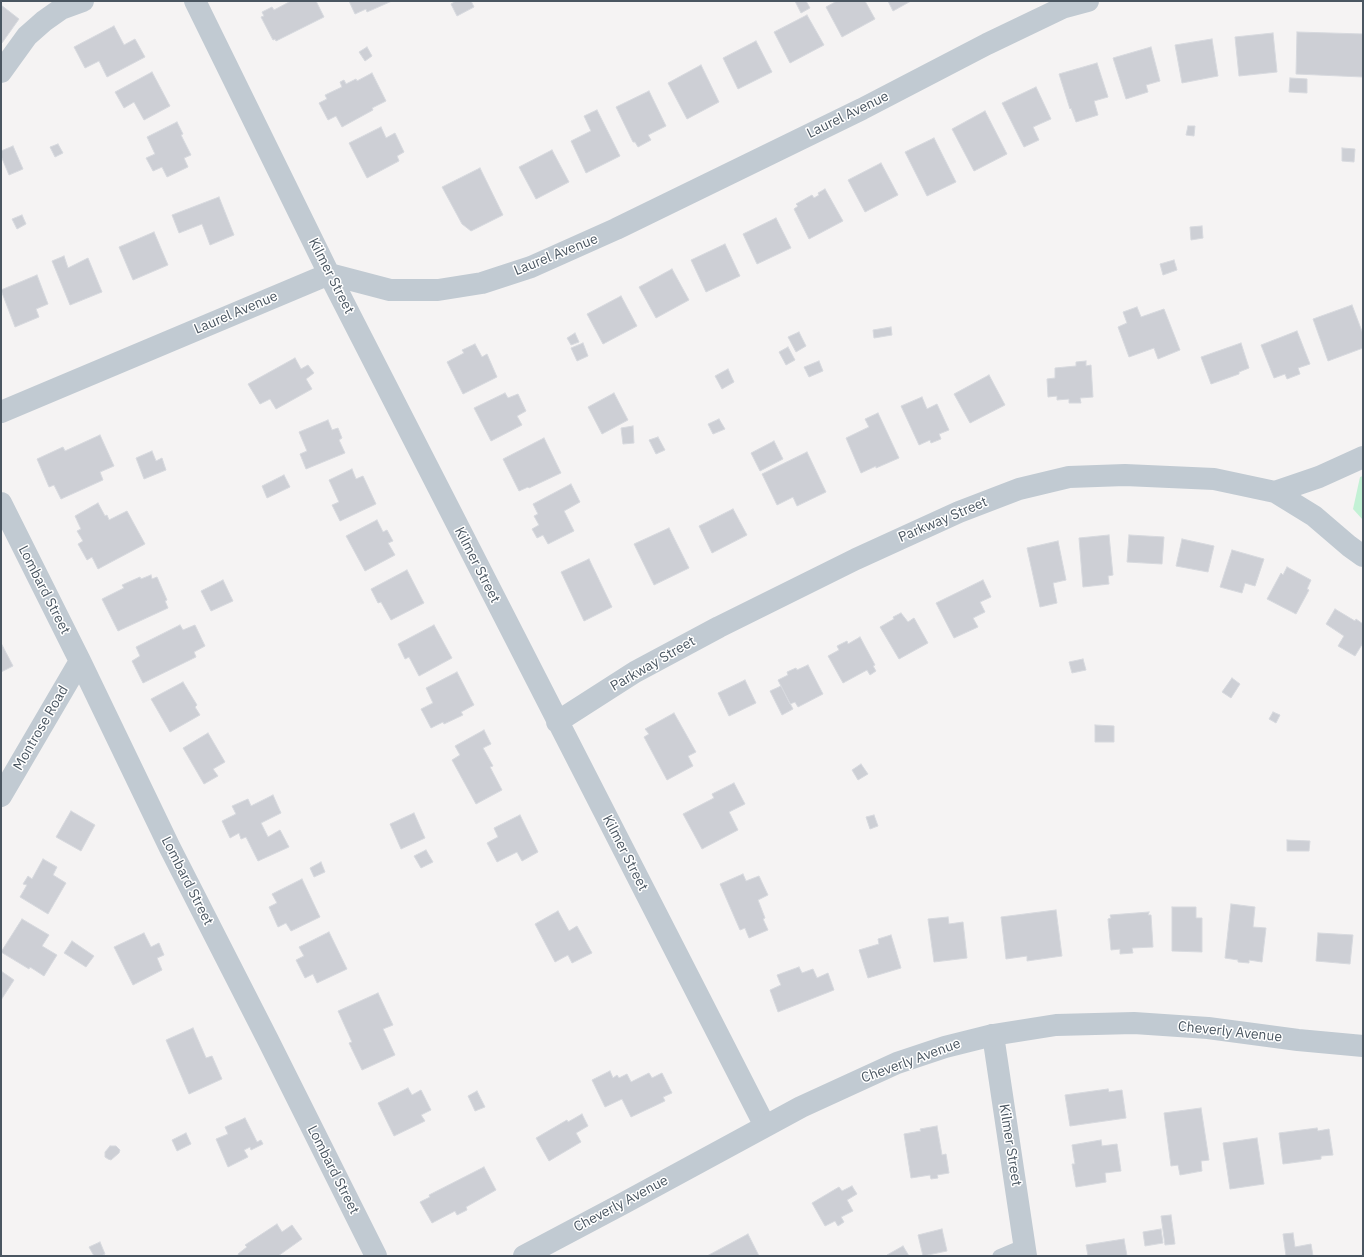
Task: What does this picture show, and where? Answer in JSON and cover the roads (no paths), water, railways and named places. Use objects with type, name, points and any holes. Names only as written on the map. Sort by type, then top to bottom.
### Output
[{"type":"street","points":[[1,72],[27,36],[44,21],[61,9],[83,1]]},
{"type":"street","name":"Kilmer Street","points":[[195,1],[329,274],[764,1126]]},
{"type":"street","name":"Laurel Avenue","points":[[1,412],[329,274],[390,290],[438,290],[482,283],[531,267],[616,229],[862,109],[987,44],[1062,8],[1088,1]]},
{"type":"street","points":[[1275,492],[1319,477],[1363,457]]},
{"type":"street","name":"Parkway Street","points":[[557,722],[635,672],[719,627],[863,556],[959,512],[1019,489],[1069,477],[1125,475],[1214,479],[1275,492]]},
{"type":"street","points":[[1275,492],[1314,516],[1363,556]]},
{"type":"street","name":"Lombard Street","points":[[1,503],[80,661],[170,848],[376,1256]]},
{"type":"street","name":"Montrose Road","points":[[1,796],[80,661]]},
{"type":"street","name":"Cheverly Avenue","points":[[524,1256],[801,1107],[897,1063],[945,1047],[993,1035],[1056,1026],[1134,1023],[1208,1028],[1298,1040],[1363,1046]]},
{"type":"street","name":"Kilmer Street","points":[[993,1035],[1025,1251]]},
{"type":"lane","points":[[999,1256],[1025,1251]]}]
